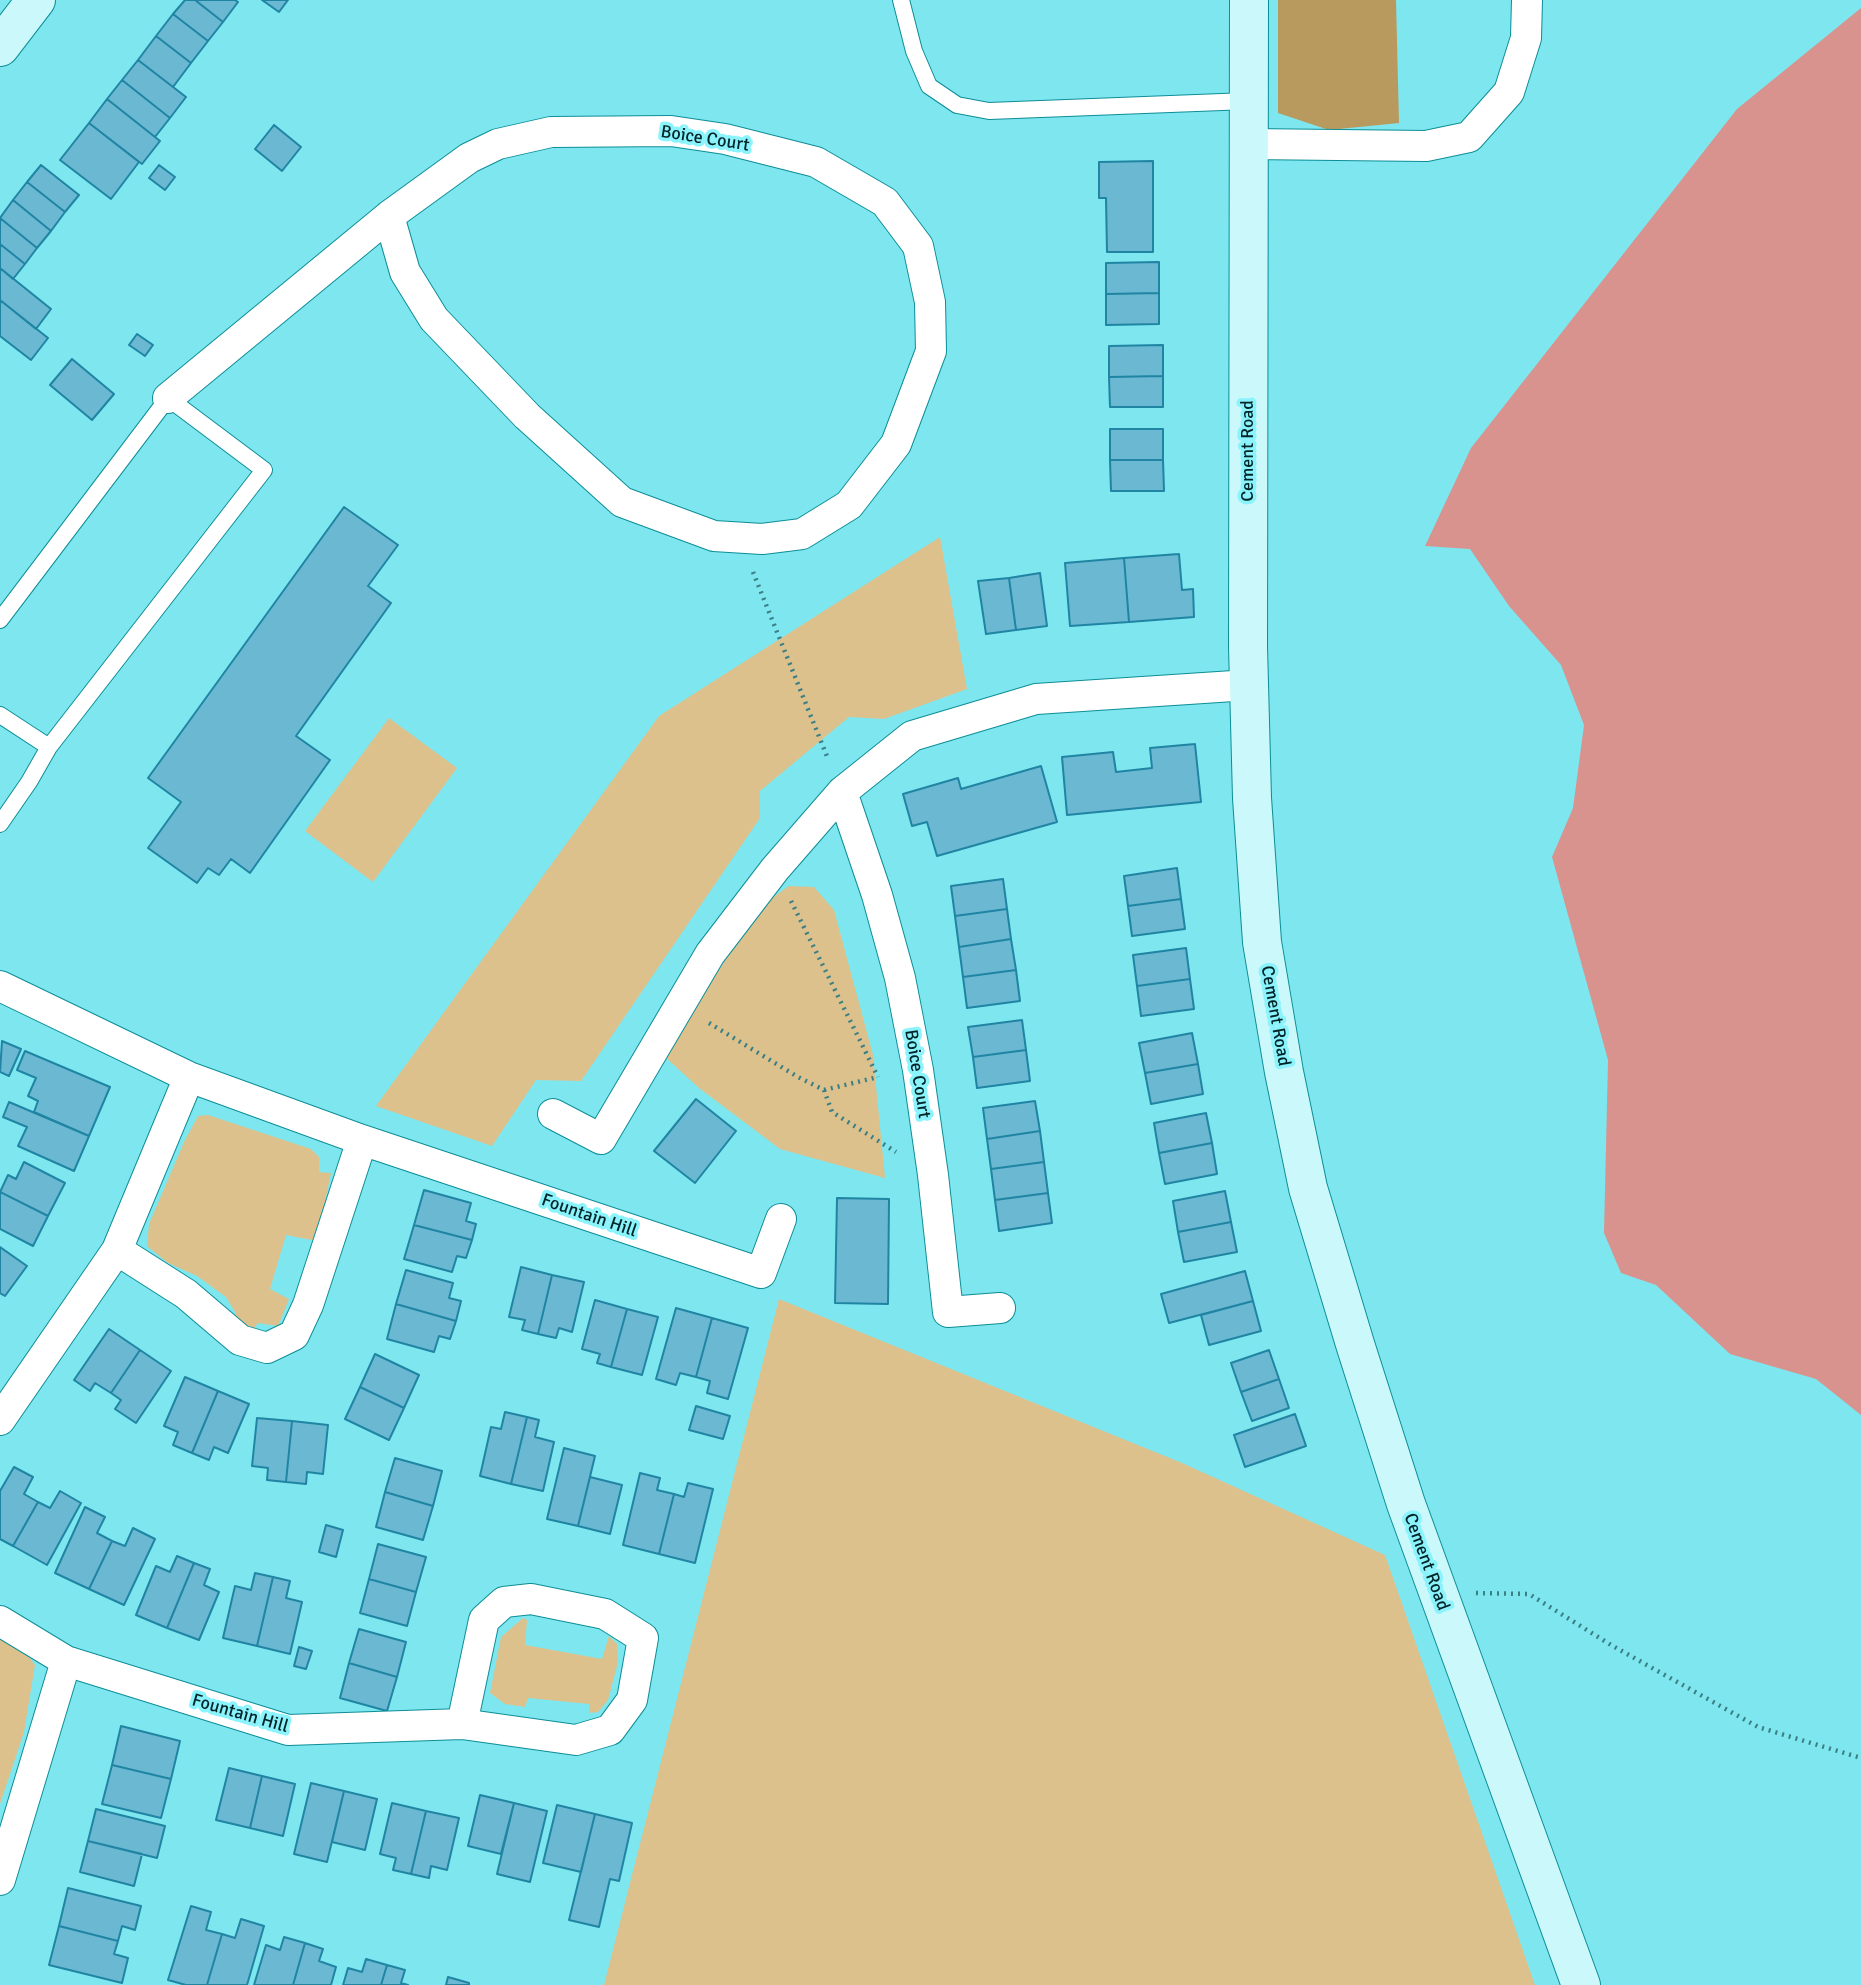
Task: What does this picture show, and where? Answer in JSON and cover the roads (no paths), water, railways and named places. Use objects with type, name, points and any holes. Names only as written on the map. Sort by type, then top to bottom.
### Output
[{"type":"street","points":[[0,47],[36,0]]},
{"type":"street","name":"Cement Road","points":[[1249,0],[1250,685],[1252,798],[1262,942],[1284,1072],[1308,1188],[1355,1344],[1405,1504],[1581,1985]]},
{"type":"street","points":[[1249,144],[1426,146],[1469,137],[1509,92],[1526,38],[1527,0]]},
{"type":"street","name":"Boice Court","points":[[168,398],[389,216],[469,158],[498,144],[551,132],[671,131],[725,139],[816,162],[885,202],[918,246],[930,302],[931,351],[896,444],[849,505],[802,534],[751,538],[714,536],[622,502],[537,425],[435,319],[405,272],[389,216]]},
{"type":"street","points":[[553,1114],[601,1139],[710,954],[775,869],[842,792],[912,736],[1036,699],[1250,685]]},
{"type":"street","name":"Boice Court","points":[[842,792],[877,895],[897,966],[918,1070],[948,1312],[1000,1308]]},
{"type":"street","name":"Fountain Hill","points":[[0,986],[189,1077],[362,1140],[761,1273],[781,1219]]},
{"type":"street","points":[[0,1420],[117,1250],[189,1077]]},
{"type":"street","points":[[117,1250],[186,1294],[240,1340],[268,1348],[295,1335],[308,1305],[362,1140]]},
{"type":"street","name":"Fountain Hill","points":[[0,1621],[66,1661],[288,1730],[462,1724],[576,1740],[610,1730],[632,1700],[643,1638],[606,1614],[531,1599],[504,1602],[484,1620],[462,1724]]},
{"type":"street","points":[[0,1880],[66,1661]]},
{"type":"lane","points":[[901,0],[914,51],[929,86],[957,105],[989,111],[1248,101]]},
{"type":"lane","points":[[0,620],[168,398],[264,470],[49,747],[0,824]]},
{"type":"lane","points":[[0,715],[49,747]]}]
